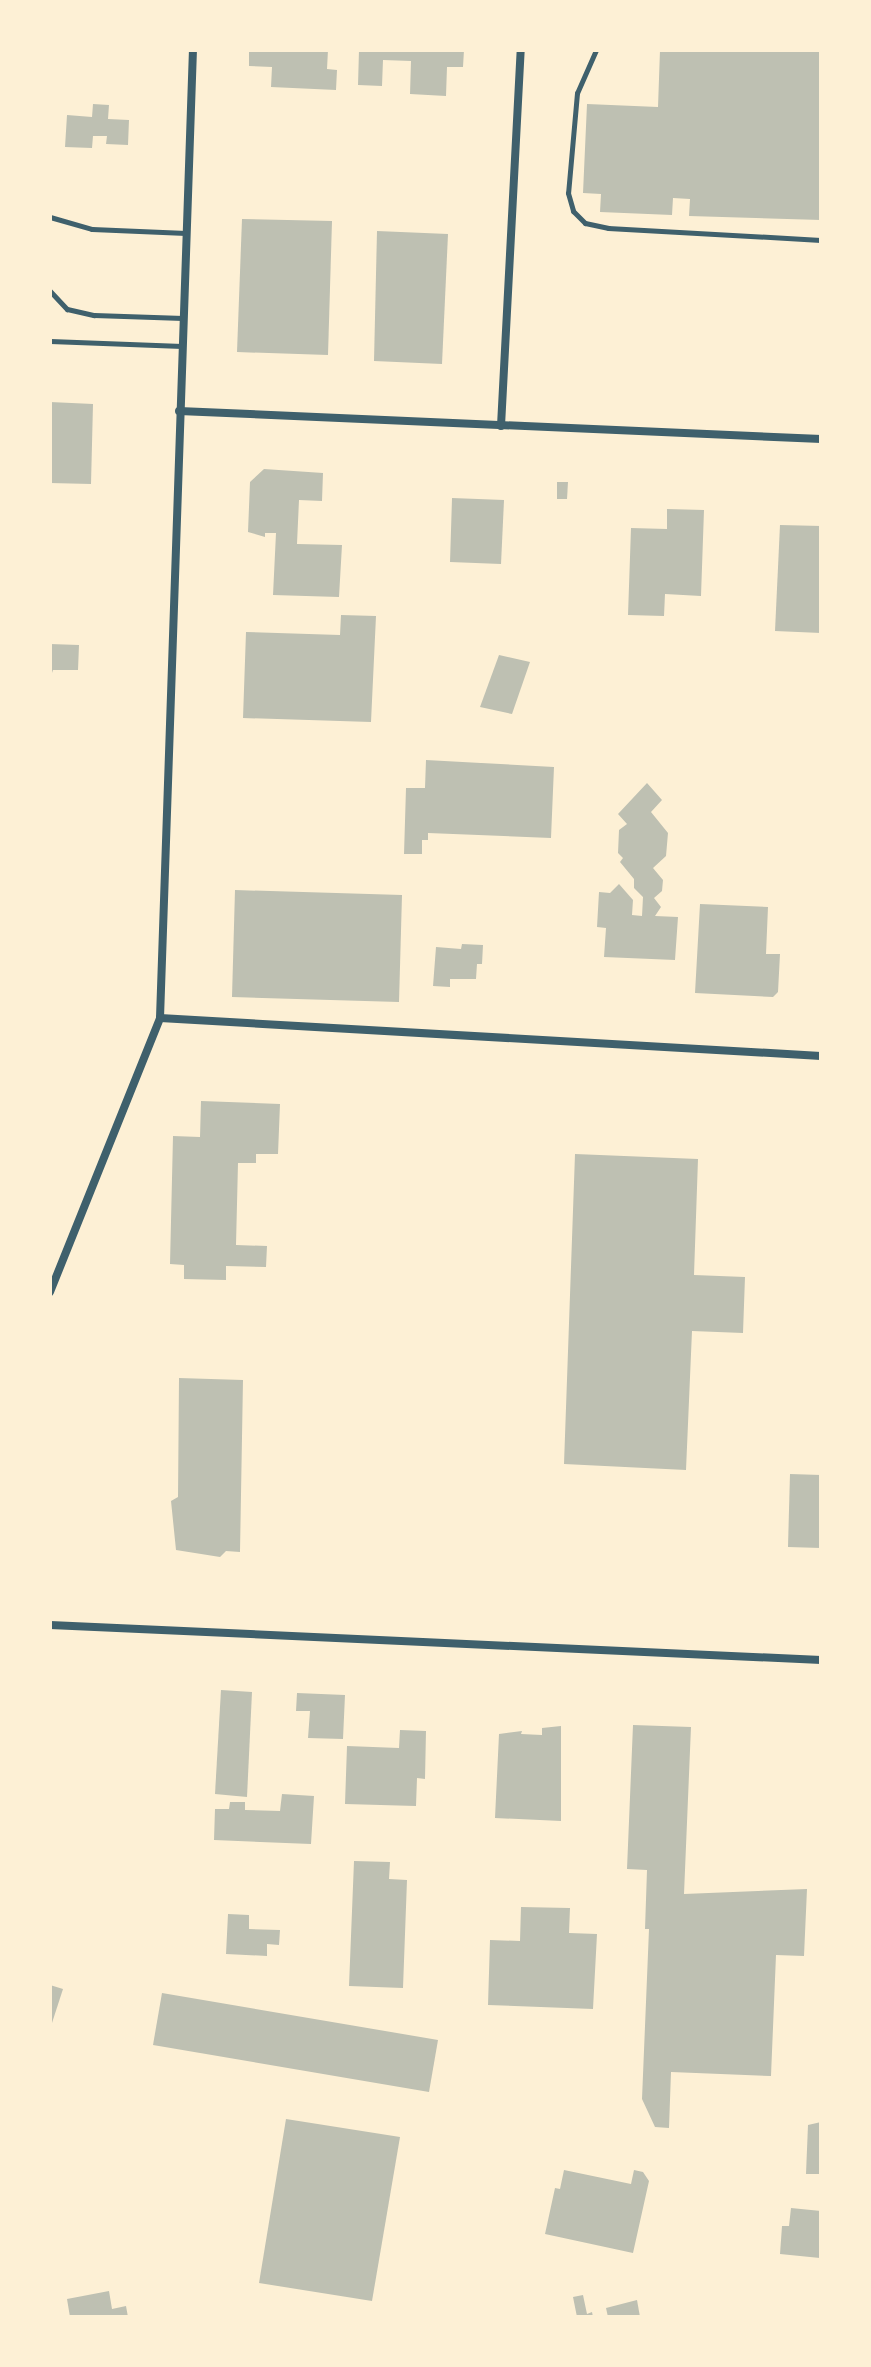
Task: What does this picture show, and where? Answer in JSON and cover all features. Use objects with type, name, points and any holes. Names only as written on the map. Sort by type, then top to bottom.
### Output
[{"type":"street","points":[[50,1292],[160,1018],[193,50]]},
{"type":"street","points":[[501,426],[521,50]]},
{"type":"street","points":[[179,411],[821,439]]},
{"type":"street","points":[[160,1018],[821,1056]]},
{"type":"street","points":[[50,1625],[821,1660]]},
{"type":"lane","points":[[596,50],[577,93],[568,193],[573,211],[585,223],[608,228],[821,240]]},
{"type":"lane","points":[[50,217],[92,229],[186,233]]},
{"type":"lane","points":[[50,291],[67,309],[94,315],[183,318]]},
{"type":"lane","points":[[50,341],[182,346]]},
{"type":"building","points":[[249,50],[328,50],[327,69],[337,70],[336,90],[271,87],[272,67],[249,66]]},
{"type":"building","points":[[359,50],[464,50],[463,67],[447,67],[446,96],[410,94],[411,61],[383,60],[382,86],[358,85]]},
{"type":"building","points":[[660,50],[821,50],[821,220],[689,216],[690,199],[673,198],[672,215],[600,212],[601,194],[583,193],[587,104],[658,107]]},
{"type":"building","points":[[93,104],[109,105],[108,119],[129,120],[128,145],[106,144],[107,136],[93,136],[92,148],[65,147],[67,115],[92,117]]},
{"type":"building","points":[[242,219],[332,221],[328,355],[237,352]]},
{"type":"building","points":[[377,231],[448,234],[442,364],[374,361]]},
{"type":"building","points":[[50,402],[93,404],[91,484],[50,483]]},
{"type":"building","points":[[264,469],[323,473],[322,501],[299,500],[297,544],[342,545],[339,597],[273,595],[276,533],[265,533],[265,537],[248,532],[250,482]]},
{"type":"building","points":[[557,482],[568,482],[567,499],[557,499]]},
{"type":"building","points":[[452,498],[504,500],[501,564],[450,562]]},
{"type":"building","points":[[667,509],[704,510],[701,596],[665,594],[664,616],[628,615],[631,528],[667,529]]},
{"type":"building","points":[[780,525],[821,526],[821,633],[775,631]]},
{"type":"building","points":[[341,615],[376,616],[371,722],[243,718],[246,632],[340,635]]},
{"type":"building","points":[[50,644],[79,645],[78,670],[53,670],[50,679]]},
{"type":"building","points":[[499,655],[530,662],[512,714],[480,707]]},
{"type":"building","points":[[426,760],[554,767],[551,838],[428,833],[428,840],[422,840],[422,854],[404,854],[406,788],[425,788]]},
{"type":"building","points":[[647,783],[662,800],[651,812],[668,833],[666,856],[653,868],[663,880],[662,891],[654,898],[661,907],[655,916],[678,917],[675,960],[604,957],[606,928],[597,927],[599,892],[610,893],[619,884],[633,900],[632,915],[642,916],[643,897],[634,888],[634,879],[620,862],[623,858],[618,853],[619,830],[627,824],[618,814]]},
{"type":"building","points":[[235,890],[402,895],[399,1002],[232,997]]},
{"type":"building","points":[[700,904],[768,907],[766,954],[780,954],[778,992],[773,997],[695,993]]},
{"type":"building","points":[[462,944],[483,945],[482,964],[477,964],[476,979],[450,979],[450,987],[433,986],[436,947],[461,949]]},
{"type":"building","points":[[201,1101],[280,1104],[278,1154],[256,1154],[256,1163],[238,1163],[236,1245],[267,1246],[266,1267],[226,1266],[226,1280],[184,1279],[184,1265],[170,1264],[173,1136],[200,1137]]},
{"type":"building","points":[[575,1154],[698,1159],[694,1275],[745,1277],[743,1333],[692,1331],[686,1470],[564,1464]]},
{"type":"building","points":[[179,1378],[243,1380],[240,1552],[226,1551],[220,1557],[176,1550],[171,1501],[178,1497]]},
{"type":"building","points":[[790,1474],[821,1475],[821,1548],[788,1547]]},
{"type":"building","points":[[221,1690],[252,1692],[247,1797],[215,1794]]},
{"type":"building","points":[[297,1693],[345,1695],[343,1739],[308,1738],[310,1711],[296,1711]]},
{"type":"building","points":[[633,1725],[691,1727],[684,1894],[807,1889],[804,1956],[776,1955],[771,2076],[671,2072],[669,2128],[655,2127],[642,2099],[649,1929],[645,1929],[647,1870],[627,1869]]},
{"type":"building","points":[[561,1726],[561,1821],[495,1818],[499,1734],[522,1731],[521,1734],[542,1735],[542,1728]]},
{"type":"building","points":[[400,1730],[426,1731],[425,1779],[417,1778],[416,1806],[345,1804],[347,1746],[399,1748]]},
{"type":"building","points":[[282,1794],[314,1796],[311,1844],[214,1840],[215,1809],[229,1809],[230,1802],[245,1802],[245,1810],[280,1811]]},
{"type":"building","points":[[354,1861],[390,1862],[389,1879],[407,1880],[403,1988],[349,1986]]},
{"type":"building","points":[[521,1907],[570,1908],[569,1933],[597,1934],[593,2009],[488,2005],[490,1940],[520,1941]]},
{"type":"building","points":[[228,1914],[249,1915],[249,1929],[280,1930],[279,1945],[267,1944],[267,1956],[226,1954]]},
{"type":"building","points":[[50,1985],[63,1989],[51,2026],[50,2026]]},
{"type":"building","points":[[162,1993],[438,2040],[429,2092],[153,2045]]},
{"type":"building","points":[[286,2119],[400,2137],[372,2301],[259,2283]]},
{"type":"building","points":[[821,2122],[821,2174],[806,2174],[808,2125]]},
{"type":"building","points":[[564,2170],[631,2184],[634,2170],[643,2172],[649,2181],[633,2253],[545,2234],[555,2188],[560,2189]]},
{"type":"building","points":[[791,2208],[821,2211],[820,2258],[780,2254],[782,2226],[789,2226]]},
{"type":"building","points":[[109,2291],[112,2309],[126,2306],[128,2317],[70,2317],[67,2299]]},
{"type":"building","points":[[583,2295],[587,2314],[592,2312],[593,2317],[577,2317],[573,2297]]},
{"type":"building","points":[[637,2300],[640,2317],[608,2317],[606,2308]]}]
